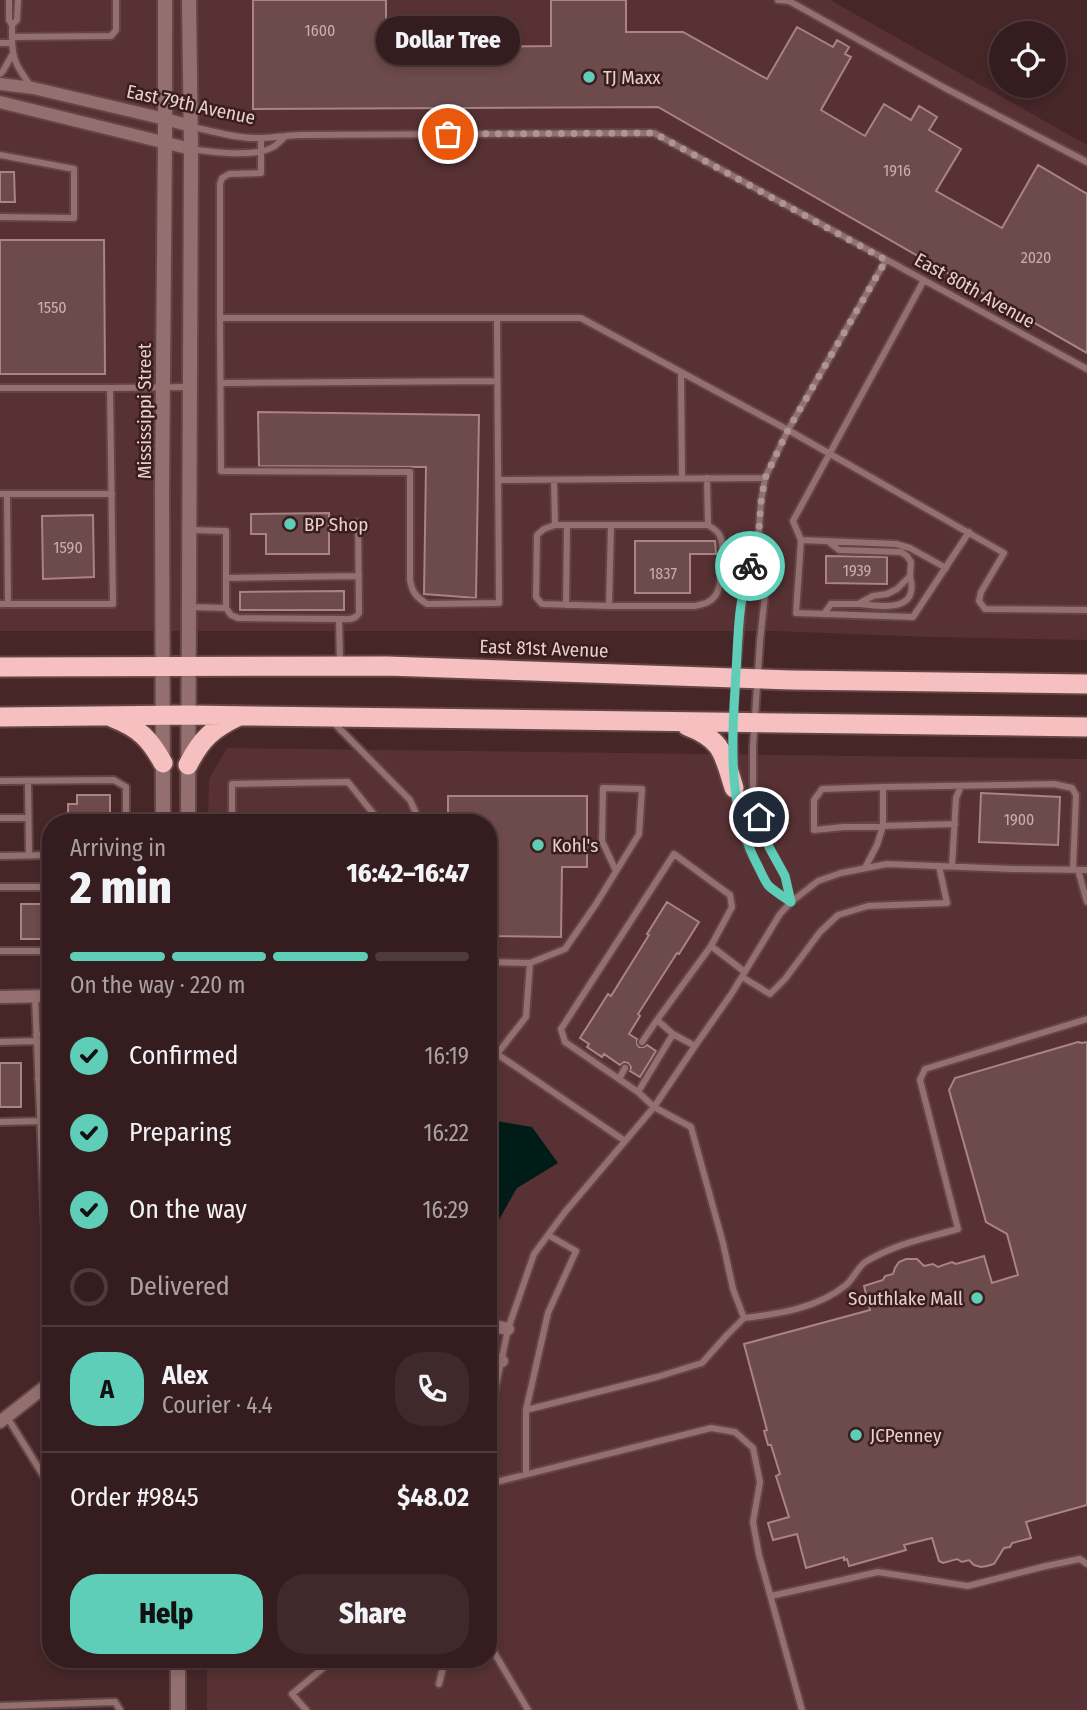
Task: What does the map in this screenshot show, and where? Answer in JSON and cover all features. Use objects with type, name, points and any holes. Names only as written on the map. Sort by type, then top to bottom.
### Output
[{"type":"highway","name":"East 81st Avenue","points":[[0,667],[387,666],[758,678],[1087,684]]},
{"type":"highway","points":[[0,717],[188,715],[1087,727]]},
{"type":"highway","points":[[106,716],[129,724],[144,735],[163,763]]},
{"type":"highway","points":[[188,765],[197,748],[211,732],[221,724],[240,716]]},
{"type":"highway","points":[[680,723],[703,732],[722,750],[734,788]]},
{"type":"street","name":"Mississippi Street","points":[[163,814],[165,0]]},
{"type":"street","points":[[188,0],[191,126],[188,814]]},
{"type":"street","name":"East 79th Avenue","points":[[0,84],[33,88],[191,126]]},
{"type":"street","name":"East 79th Avenue","points":[[0,102],[191,149]]},
{"type":"street","points":[[0,997],[42,996]]},
{"type":"street","points":[[497,1327],[508,1329]]},
{"type":"street","points":[[497,1359],[502,1361]]},
{"type":"street","points":[[4,1420],[42,1389]]},
{"type":"street","points":[[178,1668],[178,1710]]},
{"type":"lane","points":[[9,0],[12,55],[33,88]]},
{"type":"lane","points":[[12,25],[17,20],[18,0]]},
{"type":"lane","points":[[0,43],[12,40],[111,36],[117,30],[116,0]]},
{"type":"lane","points":[[778,0],[789,1],[943,87],[1087,162]]},
{"type":"lane","points":[[0,74],[12,55]]},
{"type":"lane","name":"East 79th Avenue","points":[[191,126],[234,136],[261,138],[288,135]]},
{"type":"lane","name":"East 80th Avenue","points":[[288,135],[654,133],[1087,369]]},
{"type":"lane","name":"East 79th Avenue","points":[[191,149],[218,153],[261,150],[271,148],[288,135]]},
{"type":"lane","points":[[261,138],[261,173],[229,174],[222,178],[220,184],[221,471],[410,472],[410,580],[412,590],[427,604],[499,603],[497,318]]},
{"type":"lane","points":[[0,155],[74,169],[74,218],[0,217]]},
{"type":"lane","points":[[791,902],[785,876],[769,847],[753,789],[755,723],[766,584],[758,542],[761,502],[765,478],[788,430],[886,260]]},
{"type":"lane","points":[[924,280],[793,522],[801,540],[796,613],[913,617],[969,533]]},
{"type":"lane","points":[[220,318],[581,318],[788,430],[1004,553],[981,592],[979,601],[985,609],[1087,610]]},
{"type":"lane","points":[[681,372],[682,479]]},
{"type":"lane","points":[[221,383],[498,381]]},
{"type":"lane","points":[[0,388],[190,387]]},
{"type":"lane","points":[[110,388],[113,494],[113,604],[4,604],[4,494],[113,494]]},
{"type":"lane","points":[[707,478],[708,525]]},
{"type":"lane","points":[[498,480],[765,478]]},
{"type":"lane","points":[[554,480],[555,525]]},
{"type":"lane","points":[[189,530],[226,531],[226,608],[231,615],[238,618],[352,619],[359,613],[358,522]]},
{"type":"lane","points":[[555,525],[611,525],[708,525],[722,539],[722,564],[717,594],[708,603],[695,606],[542,604],[536,597],[537,535],[555,525]]},
{"type":"lane","points":[[566,605],[567,525]]},
{"type":"lane","points":[[609,606],[611,525]]},
{"type":"lane","points":[[801,540],[897,544],[911,548],[946,568]]},
{"type":"lane","points":[[758,542],[744,581],[733,723],[734,788],[738,817],[749,850],[768,886],[791,902]]},
{"type":"lane","points":[[824,614],[831,604],[897,606],[906,600],[912,584],[911,562],[901,552],[839,550],[829,542]]},
{"type":"lane","points":[[226,578],[359,576]]},
{"type":"lane","points":[[858,604],[897,589],[910,576]]},
{"type":"lane","points":[[189,607],[226,608]]},
{"type":"lane","points":[[339,619],[340,666]]},
{"type":"lane","points":[[328,717],[410,800],[416,814]]},
{"type":"lane","points":[[0,781],[114,780],[126,787],[126,814]]},
{"type":"lane","points":[[27,781],[29,855]]},
{"type":"lane","points":[[232,814],[232,784],[348,782],[374,814]]},
{"type":"lane","points":[[955,824],[814,830],[814,800],[822,789],[975,784],[1054,784],[1072,788],[1076,795],[1076,870],[1087,902]]},
{"type":"lane","points":[[952,866],[956,798],[961,786]]},
{"type":"lane","points":[[865,868],[883,826],[884,787]]},
{"type":"lane","points":[[497,962],[530,964],[565,950],[617,871],[639,834],[642,789],[603,788],[602,841],[617,871]]},
{"type":"lane","points":[[0,818],[28,818]]},
{"type":"lane","points":[[642,1042],[711,946],[732,906],[730,895],[674,854],[561,1029],[565,1042],[638,1092],[654,1107],[691,1127],[733,1289],[744,1318]]},
{"type":"lane","points":[[0,856],[42,855]]},
{"type":"lane","points":[[497,1384],[508,1329],[534,1254],[565,1212],[654,1107],[744,975],[780,914],[791,902],[818,881],[841,873],[887,864],[1087,870]]},
{"type":"lane","points":[[711,946],[770,995],[820,932],[838,915],[868,906],[947,903],[939,866]]},
{"type":"lane","points":[[0,887],[42,887]]},
{"type":"lane","points":[[0,951],[42,951]]},
{"type":"lane","points":[[530,964],[526,1017],[497,1054],[625,1141]]},
{"type":"lane","points":[[35,996],[42,1154]]},
{"type":"lane","points":[[526,1410],[702,1363],[744,1318],[775,1314],[824,1299],[848,1284],[863,1263],[895,1246],[958,1229],[920,1080],[925,1069],[1087,1019]]},
{"type":"lane","points":[[657,1020],[673,1034],[695,1046]]},
{"type":"lane","points":[[638,1092],[673,1034]]},
{"type":"lane","points":[[0,1042],[42,1036]]},
{"type":"lane","points":[[619,1079],[625,1068]]},
{"type":"lane","points":[[0,1122],[40,1121]]},
{"type":"lane","points":[[526,1474],[526,1410],[548,1313],[576,1251],[548,1235]]},
{"type":"lane","points":[[4,1420],[42,1475]]},
{"type":"lane","points":[[497,1482],[711,1428],[736,1432],[753,1448],[760,1482],[753,1522],[802,1710]]},
{"type":"lane","points":[[771,1596],[878,1572],[968,1587],[1080,1559],[1087,1564]]},
{"type":"lane","points":[[497,1657],[528,1710]]},
{"type":"lane","points":[[306,1710],[292,1694],[323,1668]]},
{"type":"lane","points":[[439,1684],[443,1668]]},
{"type":"lane","points":[[0,1706],[115,1702],[120,1710]]},
{"type":"shaded area","points":[[0,0],[830,0],[989,90],[989,98],[1004,98],[1087,145],[1087,640],[774,631],[0,631]]},
{"type":"shaded area","points":[[227,748],[1087,759],[1087,1710],[207,1710],[207,1668],[497,1668],[497,814],[208,814],[209,779]]},
{"type":"water","points":[[497,1121],[532,1127],[558,1163],[517,1188],[497,1223]]},
{"type":"building","points":[[253,0],[386,0],[386,34],[475,34],[475,47],[551,46],[551,0],[626,0],[626,32],[683,32],[767,79],[797,27],[833,47],[837,40],[849,47],[845,54],[851,57],[821,110],[865,136],[884,104],[911,120],[919,106],[937,117],[929,130],[961,149],[936,191],[1002,228],[1038,165],[1087,194],[1087,353],[658,107],[253,109]]},
{"type":"building","points":[[0,172],[14,172],[15,202],[0,202]]},
{"type":"building","points":[[0,240],[104,240],[105,374],[0,374]]},
{"type":"building","points":[[258,412],[479,415],[476,598],[424,594],[426,467],[259,466]]},
{"type":"building","name":"BP Shop","points":[[329,513],[329,554],[266,554],[266,534],[251,534],[251,514]]},
{"type":"building","points":[[93,515],[94,577],[43,579],[42,516]]},
{"type":"building","points":[[635,541],[715,541],[716,554],[690,554],[690,593],[635,593]]},
{"type":"building","points":[[826,556],[887,557],[887,584],[826,583]]},
{"type":"building","points":[[344,591],[344,610],[240,610],[240,592]]},
{"type":"building","points":[[981,793],[1060,797],[1058,845],[979,842]]},
{"type":"building","points":[[77,795],[110,795],[110,814],[68,814],[68,804],[77,804]]},
{"type":"building","name":"Kohl's","points":[[448,796],[587,796],[587,867],[562,867],[561,937],[497,936],[497,814],[448,814]]},
{"type":"building","points":[[667,902],[699,922],[638,1014],[640,1016],[629,1034],[637,1039],[639,1047],[647,1045],[656,1051],[640,1077],[630,1071],[628,1063],[620,1065],[604,1054],[602,1057],[587,1047],[589,1044],[580,1038],[608,994],[611,996]]},
{"type":"building","points":[[21,904],[42,904],[42,939],[21,939]]},
{"type":"building","name":"Southlake Mall","points":[[1078,1042],[1087,1042],[1087,1505],[1026,1522],[1031,1538],[1004,1548],[994,1564],[987,1566],[974,1565],[969,1560],[962,1562],[957,1559],[943,1563],[939,1561],[932,1538],[904,1545],[906,1550],[849,1566],[844,1557],[806,1568],[797,1534],[773,1540],[768,1523],[789,1517],[776,1476],[780,1474],[764,1431],[767,1430],[744,1344],[870,1310],[864,1286],[893,1274],[899,1262],[906,1259],[917,1259],[924,1266],[933,1264],[938,1267],[984,1256],[992,1283],[1018,1275],[1007,1234],[986,1222],[949,1090],[955,1078]]},
{"type":"building","points":[[0,1063],[21,1063],[21,1107],[0,1107]]},
{"type":"way so far","points":[[448,134],[654,133],[886,260],[788,430],[765,478],[758,542],[750,566]]},
{"type":"place","name":"TJ Maxx","points":[[589,77]]},
{"type":"place","name":"Dollar Tree","points":[[448,134]]},
{"type":"place","name":"BP Shop","points":[[290,524]]},
{"type":"place","name":"Kohl's","points":[[538,845]]},
{"type":"place","name":"Southlake Mall","points":[[977,1298]]},
{"type":"place","name":"JCPenney","points":[[856,1435]]},
{"type":"route","points":[[750,566],[744,581],[738,640],[733,723],[734,788],[738,817],[749,850],[768,886],[791,902],[785,876],[769,847],[759,817]]}]
